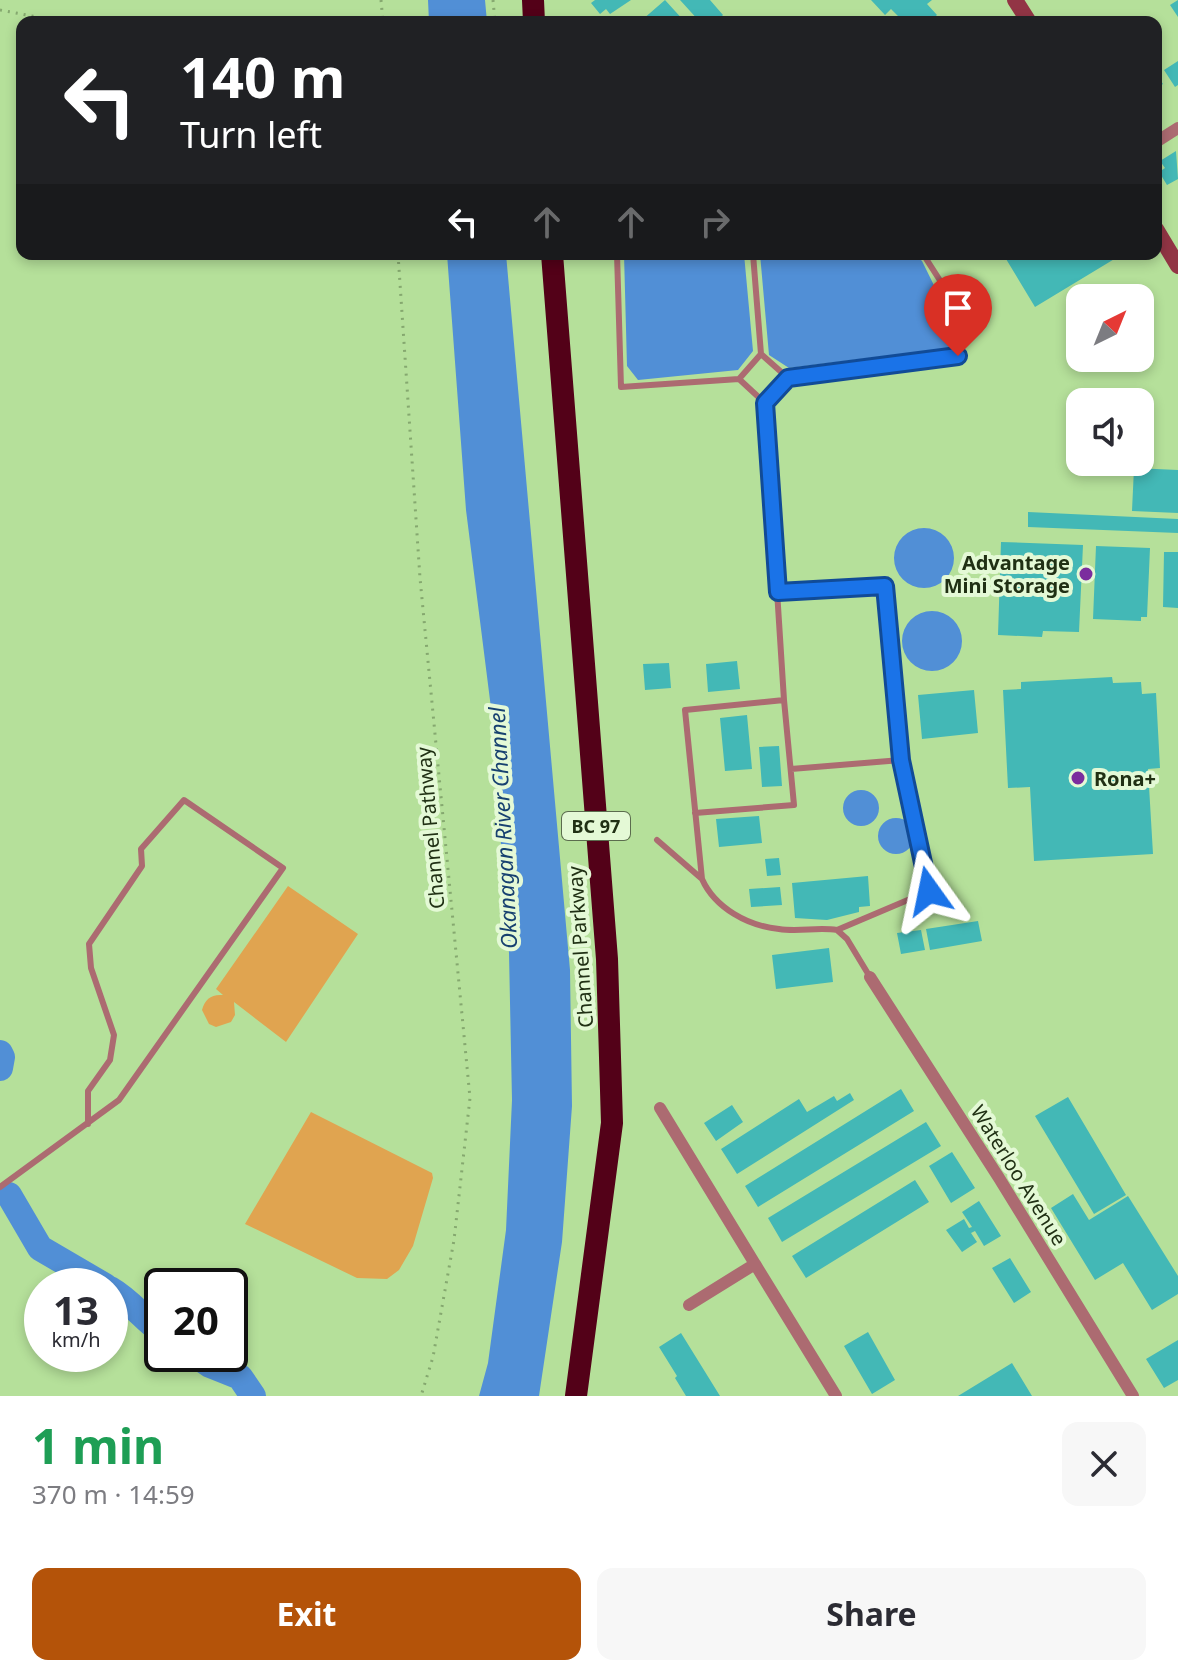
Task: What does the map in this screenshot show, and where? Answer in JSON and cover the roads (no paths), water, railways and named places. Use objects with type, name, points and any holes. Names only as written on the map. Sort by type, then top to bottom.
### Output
[{"type":"highway","name":"Channel Parkway","points":[[552,260],[607,959],[612,1123],[576,1396]]},
{"type":"street","points":[[1162,239],[1178,266]]},
{"type":"street","name":"Waterloo Avenue","points":[[870,977],[999,1178],[1133,1396]]},
{"type":"street","points":[[660,1108],[836,1396]]},
{"type":"street","points":[[689,1305],[755,1264]]},
{"type":"lane","points":[[617,260],[621,387],[739,379],[761,354]]},
{"type":"lane","points":[[753,260],[761,354],[788,378]]},
{"type":"lane","points":[[765,403],[788,378],[958,356],[962,337],[948,293],[927,260]]},
{"type":"lane","points":[[695,813],[794,805],[784,700],[765,403],[739,379]]},
{"type":"lane","points":[[657,840],[702,879],[717,900],[735,916],[781,930],[837,930],[929,891],[901,760],[885,586],[778,592]]},
{"type":"lane","points":[[702,879],[685,710],[784,700]]},
{"type":"lane","points":[[791,769],[901,760]]},
{"type":"lane","points":[[0,1187],[88,1124],[119,1100],[283,868],[184,800],[141,849],[142,866],[89,944],[91,968],[114,1035],[110,1060],[88,1091],[88,1124]]},
{"type":"lane","points":[[837,930],[847,939],[870,977]]},
{"type":"water","points":[[428,0],[485,0],[486,16],[429,16]]},
{"type":"water","name":"Okanagan River Channel","points":[[447,260],[507,260],[570,970],[572,1106],[562,1242],[539,1396],[479,1396],[488,1363],[506,1230],[512,1100],[509,953],[491,708],[466,510]]},
{"type":"water","points":[[624,260],[745,260],[753,351],[738,370],[638,380],[627,366]]},
{"type":"water","points":[[761,260],[921,260],[953,324],[954,342],[949,348],[789,368],[769,355]]},
{"type":"water","points":[[924,528],[936,530],[945,537],[952,546],[952,570],[945,579],[936,586],[924,588],[912,586],[903,579],[896,570],[894,558],[896,546],[903,537],[912,530]]},
{"type":"water","points":[[932,611],[943,613],[953,620],[960,630],[960,652],[953,662],[943,669],[932,671],[921,669],[911,662],[904,652],[902,641],[904,630],[911,620],[921,613]]},
{"type":"water","points":[[861,790],[874,795],[879,808],[874,821],[861,826],[848,821],[843,808],[848,795]]},
{"type":"water","points":[[896,818],[909,823],[914,836],[909,849],[896,854],[883,849],[878,836],[883,823]]},
{"type":"waterway","points":[[0,1053],[0,1068]]},
{"type":"waterway","points":[[9,1195],[40,1248],[74,1268]]},
{"type":"waterway","points":[[128,1303],[144,1317]]},
{"type":"waterway","points":[[228,1372],[240,1377],[253,1396]]},
{"type":"place","name":"Advantage Mini Storage","points":[[1086,574]]},
{"type":"place","name":"Rona+","points":[[1078,778]]}]
